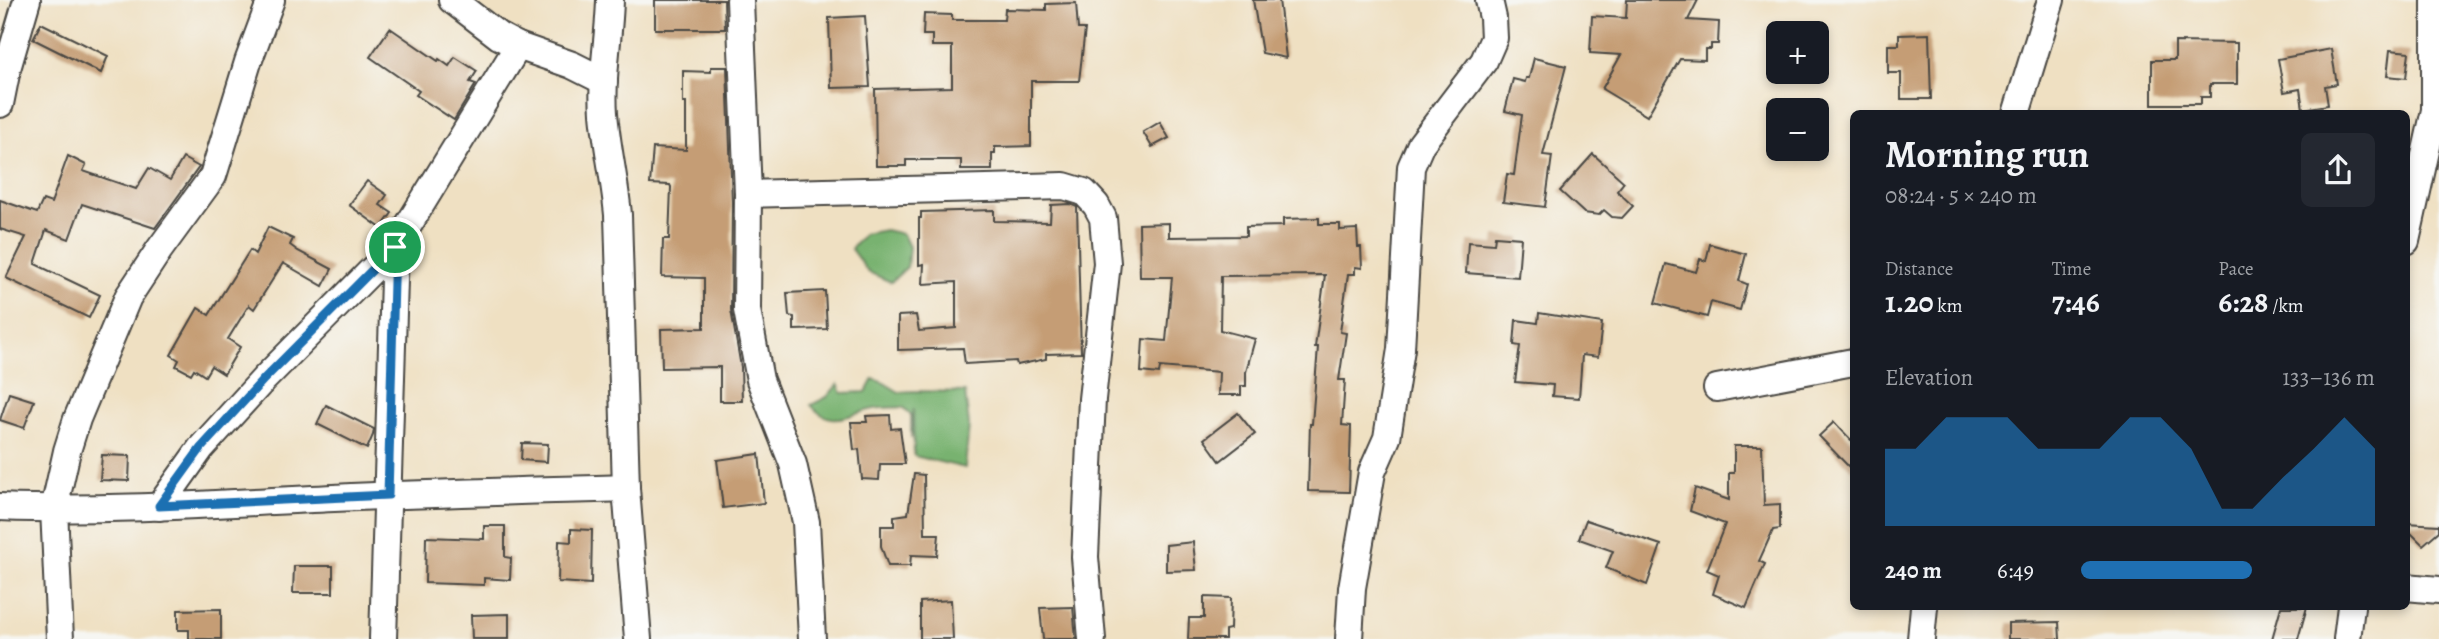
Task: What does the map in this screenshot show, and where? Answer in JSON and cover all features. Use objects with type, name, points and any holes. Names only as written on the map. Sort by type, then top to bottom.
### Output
[{"type":"street","points":[[0,104],[27,0]]},
{"type":"street","points":[[60,639],[54,509],[77,419],[128,297],[213,176],[248,62],[271,0]]},
{"type":"street","points":[[452,0],[499,36],[518,46],[572,65],[604,81]]},
{"type":"street","points":[[610,0],[604,114],[618,215],[626,488],[638,639]]},
{"type":"street","points":[[740,0],[748,194],[747,310],[760,380],[793,464],[806,522],[812,639]]},
{"type":"street","points":[[1349,639],[1352,589],[1372,472],[1387,438],[1401,349],[1410,167],[1421,144],[1484,61],[1493,38],[1489,0]]},
{"type":"street","points":[[2017,110],[2051,0]]},
{"type":"street","points":[[2410,224],[2435,110],[2435,0]]},
{"type":"street","points":[[159,506],[201,448],[255,388],[395,247],[518,46]]},
{"type":"street","points":[[748,194],[1064,186],[1084,192],[1096,205],[1103,218],[1107,263],[1092,399],[1085,556],[1092,639]]},
{"type":"street","points":[[383,639],[395,247]]},
{"type":"street","points":[[1717,388],[1850,363]]},
{"type":"street","points":[[0,507],[54,509],[159,506],[388,495],[626,488]]},
{"type":"street","points":[[2410,587],[2439,590]]},
{"type":"street","points":[[1921,639],[1924,610]]},
{"type":"street","points":[[2347,639],[2351,610]]},
{"type":"green space","points":[[885,230],[903,234],[909,247],[907,267],[891,282],[868,272],[851,249],[864,234]]},
{"type":"green space","points":[[873,379],[899,392],[965,392],[969,425],[965,468],[914,456],[913,409],[911,439],[911,415],[903,407],[877,408],[833,418],[818,413],[811,405],[827,397],[838,384],[842,393],[866,392]]},
{"type":"building","points":[[655,0],[724,0],[725,29],[655,29]]},
{"type":"building","points":[[1253,0],[1279,0],[1286,58],[1262,53]]},
{"type":"building","points":[[1627,0],[1698,0],[1688,20],[1719,22],[1718,44],[1711,44],[1711,49],[1705,49],[1705,60],[1680,59],[1647,116],[1602,89],[1621,55],[1590,53],[1592,16],[1626,18]]},
{"type":"building","points":[[1076,3],[1078,29],[1085,29],[1079,81],[1031,81],[1031,146],[995,147],[995,153],[992,153],[992,170],[961,170],[961,160],[906,160],[906,166],[876,166],[875,89],[952,87],[952,46],[932,46],[932,35],[923,35],[924,14],[952,15],[952,20],[1004,20],[1005,9],[1046,10],[1046,4]]},
{"type":"building","points":[[865,16],[870,87],[831,88],[829,18]]},
{"type":"building","points":[[41,23],[108,56],[101,73],[33,39]]},
{"type":"building","points":[[390,28],[438,61],[439,59],[449,66],[455,57],[477,71],[470,82],[476,84],[454,120],[416,95],[419,91],[370,57]]},
{"type":"building","points":[[1929,34],[1931,99],[1901,99],[1901,73],[1888,73],[1888,45],[1899,45],[1899,35]]},
{"type":"building","points":[[2175,42],[2237,43],[2237,84],[2210,84],[2210,97],[2201,97],[2201,104],[2152,104],[2152,60],[2175,60]]},
{"type":"building","points":[[2331,49],[2337,84],[2325,86],[2328,105],[2303,109],[2300,89],[2284,92],[2278,59]]},
{"type":"building","points":[[2390,50],[2409,52],[2406,78],[2387,76]]},
{"type":"building","points":[[1534,58],[1566,66],[1543,155],[1552,156],[1545,207],[1503,202],[1507,174],[1514,175],[1522,115],[1505,111],[1513,79],[1525,82],[1526,78],[1529,78]]},
{"type":"building","points":[[711,67],[727,67],[732,202],[731,310],[741,367],[742,401],[720,401],[720,367],[662,368],[661,329],[704,328],[704,278],[662,277],[663,239],[669,239],[671,187],[650,184],[653,148],[686,150],[683,71],[711,72]]},
{"type":"building","points":[[1160,122],[1169,138],[1152,147],[1143,132]]},
{"type":"building","points":[[1593,154],[1624,182],[1617,191],[1633,206],[1622,218],[1612,217],[1604,210],[1599,215],[1584,213],[1560,191]]},
{"type":"building","points":[[68,156],[86,165],[83,171],[136,189],[149,168],[170,180],[183,158],[199,167],[155,228],[82,204],[69,239],[46,230],[35,264],[100,295],[89,318],[6,278],[26,237],[0,229],[0,200],[37,213],[43,200],[51,203]]},
{"type":"building","points":[[367,181],[387,195],[380,205],[392,213],[381,228],[349,205]]},
{"type":"building","points":[[1070,204],[1077,207],[1081,353],[1046,354],[1046,359],[1017,365],[1016,361],[965,364],[963,348],[898,350],[898,316],[916,315],[919,331],[956,328],[956,282],[923,284],[924,264],[919,265],[921,212],[994,210],[994,221],[1050,222],[1051,205]]},
{"type":"building","points":[[1319,218],[1319,224],[1340,224],[1340,230],[1357,229],[1358,247],[1361,247],[1362,268],[1355,267],[1355,274],[1348,274],[1340,332],[1346,333],[1339,380],[1345,380],[1342,425],[1351,426],[1349,492],[1308,491],[1310,424],[1318,347],[1315,347],[1325,275],[1221,276],[1220,330],[1255,339],[1246,372],[1246,386],[1241,386],[1241,395],[1218,395],[1219,372],[1160,367],[1159,374],[1141,372],[1143,339],[1166,341],[1172,277],[1140,277],[1139,224],[1169,223],[1169,237],[1246,236],[1246,227],[1283,226],[1283,219]]},
{"type":"building","points":[[268,227],[293,239],[290,245],[332,269],[323,286],[283,263],[254,309],[249,305],[228,339],[240,347],[224,374],[211,366],[205,376],[194,369],[191,374],[176,366],[179,360],[171,355],[198,308],[209,315],[250,250],[255,254]]},
{"type":"building","points":[[1495,236],[1521,238],[1518,277],[1466,273],[1468,242],[1494,244]]},
{"type":"building","points":[[1710,244],[1746,254],[1739,281],[1747,284],[1740,310],[1711,302],[1707,317],[1655,303],[1666,264],[1696,272],[1700,259],[1706,261]]},
{"type":"building","points":[[825,291],[827,329],[794,330],[794,317],[789,316],[787,293]]},
{"type":"building","points":[[1539,313],[1602,323],[1598,357],[1582,355],[1579,398],[1552,396],[1553,385],[1515,382],[1520,346],[1514,345],[1516,320],[1538,323]]},
{"type":"building","points":[[9,393],[34,401],[24,428],[0,420]]},
{"type":"building","points":[[326,405],[374,429],[367,449],[317,424]]},
{"type":"building","points":[[1238,413],[1255,434],[1220,461],[1204,439]]},
{"type":"building","points":[[890,415],[891,429],[900,428],[905,464],[880,464],[879,480],[862,479],[859,449],[854,450],[851,422],[867,422],[866,416]]},
{"type":"building","points":[[1834,422],[1850,439],[1850,468],[1819,436]]},
{"type":"building","points":[[522,443],[548,444],[547,462],[521,460]]},
{"type":"building","points":[[1734,446],[1762,446],[1764,505],[1780,504],[1780,529],[1773,530],[1759,561],[1765,564],[1746,608],[1713,594],[1719,575],[1707,570],[1725,524],[1690,511],[1695,488],[1729,500],[1729,473],[1734,473]]},
{"type":"building","points":[[759,454],[764,503],[723,508],[717,460]]},
{"type":"building","points":[[102,455],[130,456],[129,481],[100,480]]},
{"type":"building","points":[[914,474],[924,475],[925,534],[939,534],[937,556],[911,555],[910,566],[888,566],[881,546],[881,526],[894,526],[894,516],[908,514]]},
{"type":"building","points":[[1586,520],[1661,545],[1647,585],[1606,568],[1613,551],[1579,539]]},
{"type":"building","points":[[2410,523],[2439,525],[2439,531],[2423,545],[2410,532]]},
{"type":"building","points":[[484,526],[505,526],[505,557],[511,558],[510,580],[484,578],[484,585],[425,583],[426,537],[484,539]]},
{"type":"building","points":[[571,529],[592,530],[591,584],[558,582],[559,541],[571,542]]},
{"type":"building","points":[[1193,542],[1196,570],[1166,571],[1166,545]]},
{"type":"building","points":[[294,566],[333,566],[333,593],[293,593]]},
{"type":"building","points":[[1204,597],[1231,598],[1230,629],[1225,630],[1225,639],[1188,639],[1189,618],[1204,618]]},
{"type":"building","points":[[951,600],[953,639],[920,639],[920,602]]},
{"type":"building","points":[[1073,607],[1076,639],[1043,639],[1040,608]]},
{"type":"building","points":[[221,609],[221,639],[189,639],[189,630],[178,630],[178,610]]},
{"type":"building","points":[[2280,610],[2306,610],[2298,639],[2272,639]]},
{"type":"building","points":[[509,614],[509,639],[472,639],[471,615]]},
{"type":"building","points":[[2059,622],[2060,639],[2008,639],[2008,623]]},
{"type":"route","points":[[395,247],[388,495],[159,506],[201,448],[264,379],[395,247]]}]
